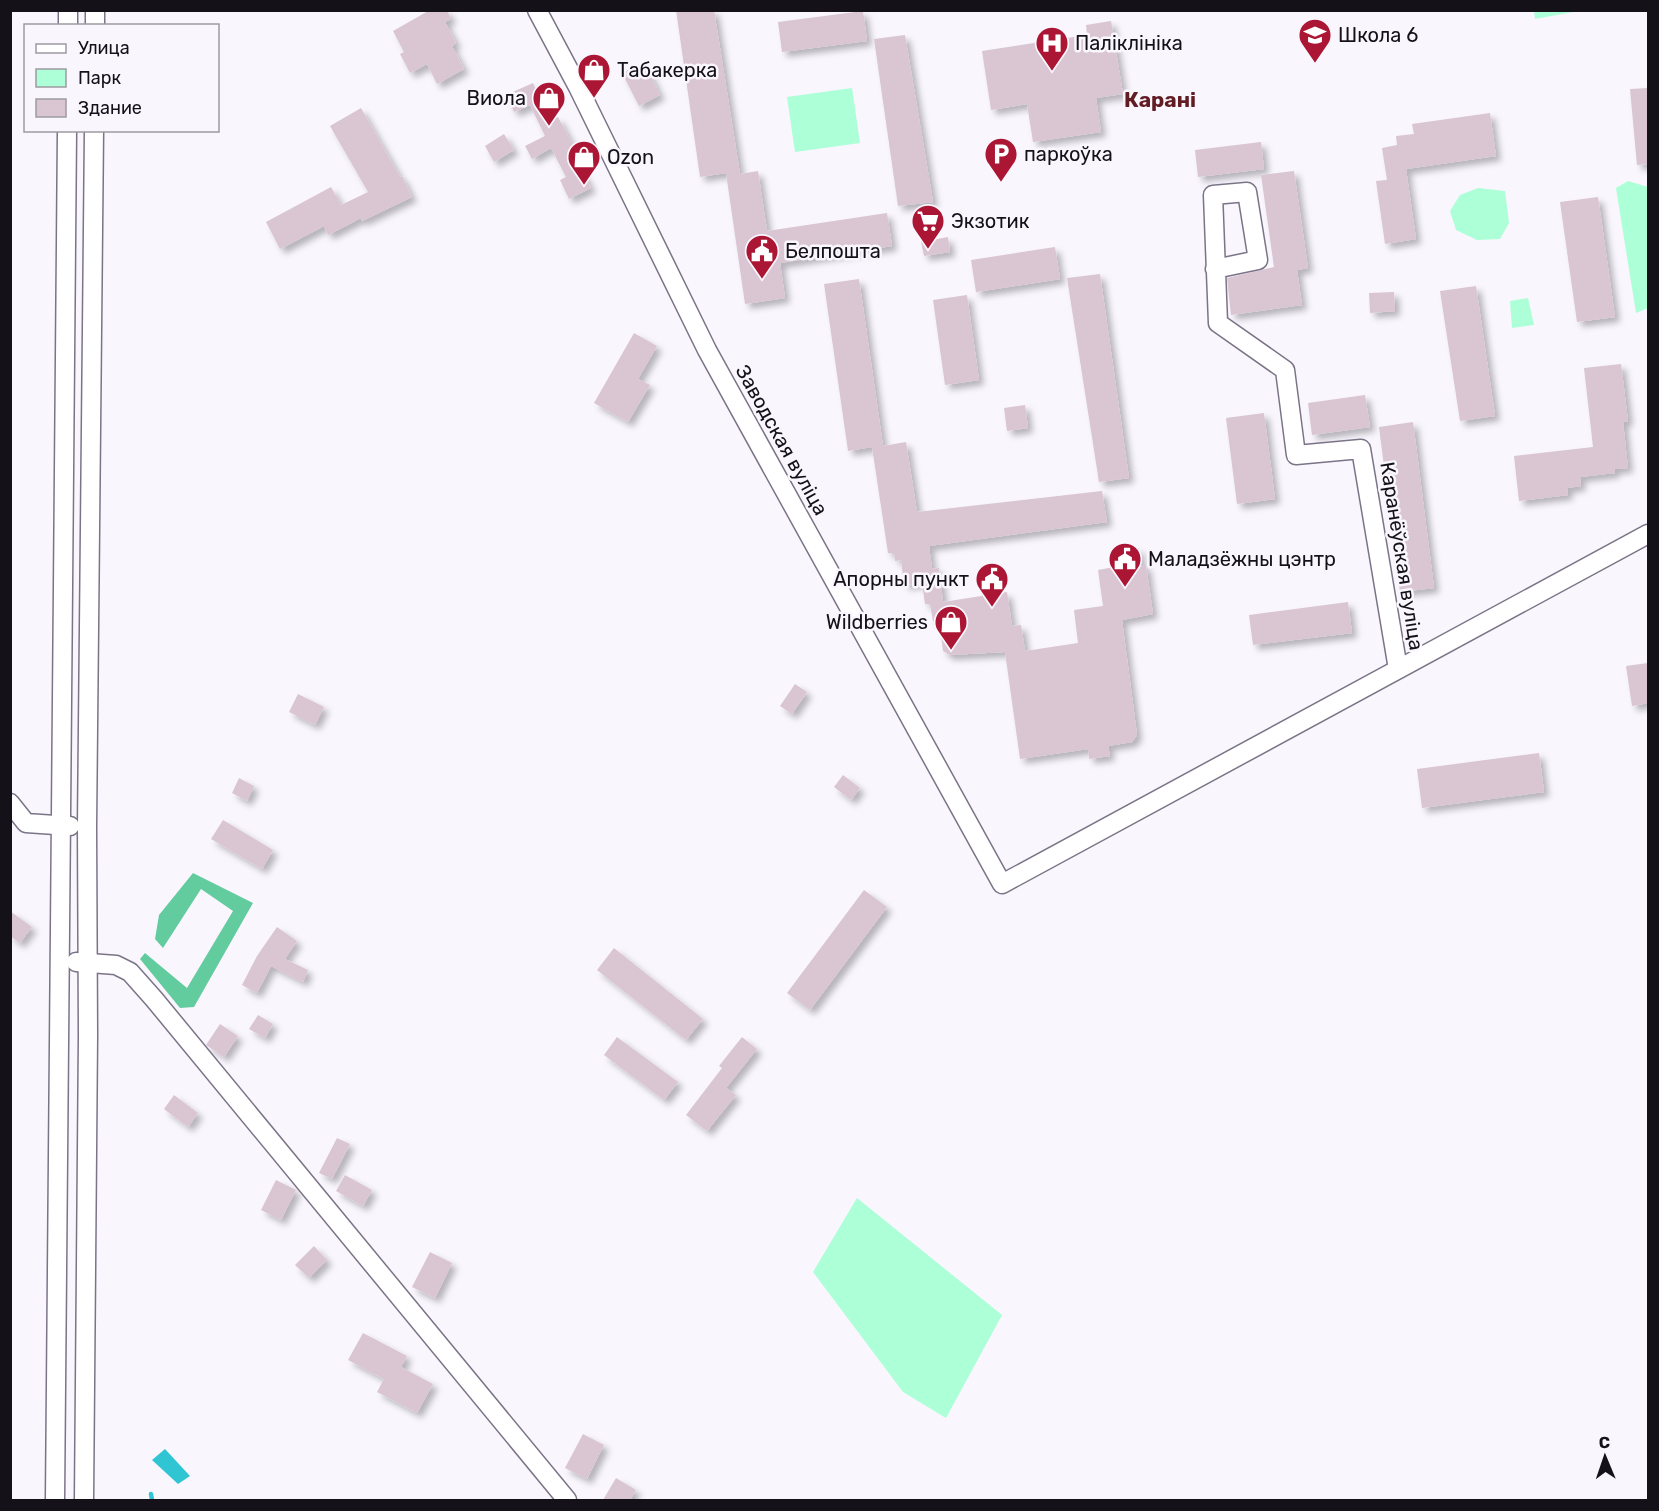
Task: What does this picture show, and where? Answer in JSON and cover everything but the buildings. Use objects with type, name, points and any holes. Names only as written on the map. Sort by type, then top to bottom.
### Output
[{"type":"street","name":"Заводская вуліца","points":[[537,10],[707,350],[1002,884]]},
{"type":"street","points":[[55,1500],[67,132]]},
{"type":"street","points":[[84,1500],[88,1035],[86,963],[94,132]]},
{"type":"street","name":"Каранёўская вуліца","points":[[1215,269],[1218,323],[1285,370],[1296,455],[1361,449],[1398,669]]},
{"type":"street","name":"Каранёўская вуліца","points":[[1002,884],[1648,534]]},
{"type":"street","points":[[10,803],[26,823],[87,826]]},
{"type":"street","points":[[60,961],[116,965],[130,972],[567,1500]]},
{"type":"green space","points":[[1534,10],[1584,10],[1535,19],[1534,11]]},
{"type":"green space","points":[[852,88],[860,143],[795,152],[787,97]]},
{"type":"green space","points":[[1628,181],[1648,187],[1648,308],[1636,313],[1616,188]]},
{"type":"green space","points":[[1478,188],[1505,191],[1509,223],[1500,239],[1477,240],[1456,230],[1450,211],[1460,195]]},
{"type":"green space","points":[[1528,298],[1534,325],[1512,328],[1510,301]]},
{"type":"green space","points":[[193,873],[253,903],[194,1007],[180,1008],[140,959],[145,953],[187,988],[233,911],[201,889],[163,948],[155,939],[159,915]]},
{"type":"green space","points":[[857,1198],[1002,1315],[946,1418],[903,1392],[813,1272]]},
{"type":"water","points":[[165,1449],[190,1476],[178,1484],[152,1460]]},
{"type":"waterway","points":[[151,1494],[152,1500]]},
{"type":"place","name":"Школа 6","points":[[1315,64]]},
{"type":"place","name":"Паліклініка","points":[[1052,72]]},
{"type":"place","name":"Табакерка","points":[[594,99]]},
{"type":"place","name":"Виола","points":[[549,127]]},
{"type":"place","name":"паркоўка","points":[[1001,183]]},
{"type":"place","name":"Ozon","points":[[584,186]]},
{"type":"place","name":"Экзотик","points":[[928,250]]},
{"type":"place","name":"Белпошта","points":[[762,280]]},
{"type":"place","name":"Маладзёжны цэнтр","points":[[1125,588]]},
{"type":"place","name":"Апорны пункт","points":[[992,608]]},
{"type":"place","name":"Wildberries","points":[[951,651]]},
{"type":"district","name":"Карані","points":[[1160,99]]}]
